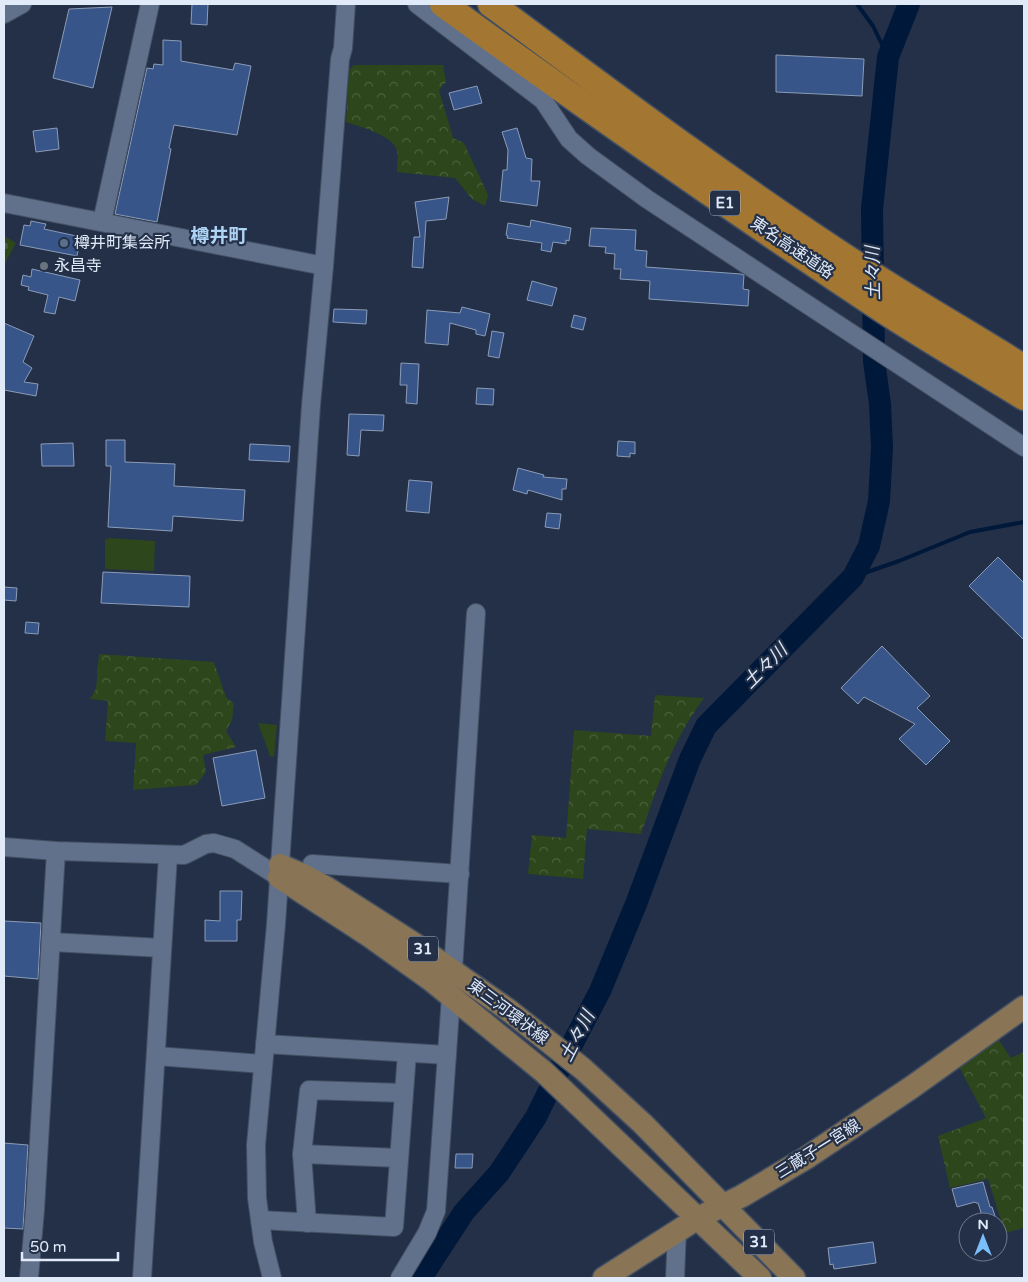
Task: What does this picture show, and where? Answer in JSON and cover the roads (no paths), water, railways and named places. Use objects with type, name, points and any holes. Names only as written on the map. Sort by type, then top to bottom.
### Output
[{"type":"highway","name":"東名高速道路","points":[[443,4],[590,110],[861,295],[1024,398]]},
{"type":"highway","name":"東名高速道路","points":[[491,4],[603,88],[768,205],[885,283],[1024,368]]},
{"type":"main road","name":"東三河環状線","points":[[280,871],[303,875],[327,888],[453,970],[583,1068],[643,1124],[794,1278]]},
{"type":"main road","name":"東三河環状線","points":[[280,871],[451,996],[544,1072],[760,1278]]},
{"type":"main road","name":"三蔵子一宮線","points":[[604,1278],[698,1218],[723,1206],[806,1158],[912,1087],[1024,1007]]},
{"type":"street","points":[[4,14],[22,4]]},
{"type":"street","points":[[102,222],[150,4]]},
{"type":"street","points":[[272,1278],[263,1242],[257,1198],[256,1145],[280,871],[311,405],[346,4]]},
{"type":"street","points":[[417,4],[543,100],[569,139],[588,156],[647,199],[1024,447]]},
{"type":"street","points":[[4,203],[324,266]]},
{"type":"street","points":[[453,970],[476,613]]},
{"type":"street","points":[[4,847],[56,851],[184,855],[206,844],[214,843],[235,850],[280,871]]},
{"type":"street","points":[[29,1278],[35,1210],[56,851]]},
{"type":"street","points":[[142,1278],[168,855]]},
{"type":"street","points":[[312,864],[460,874]]},
{"type":"street","points":[[51,942],[162,948]]},
{"type":"street","points":[[400,1278],[427,1233],[436,1211],[451,996]]},
{"type":"street","points":[[265,1044],[447,1055]]},
{"type":"street","points":[[260,1220],[394,1227],[407,1053]]},
{"type":"street","points":[[156,1056],[263,1064]]},
{"type":"street","points":[[307,1223],[302,1154],[309,1090],[404,1093]]},
{"type":"street","points":[[302,1154],[399,1158]]},
{"type":"street","points":[[675,1278],[677,1231]]},
{"type":"waterway","points":[[857,4],[873,26],[888,57]]},
{"type":"waterway","name":"土々川","points":[[421,1278],[464,1212],[499,1173],[536,1117],[600,991],[636,904],[690,759],[706,726],[853,577],[869,546],[879,501],[882,447],[880,404],[874,361],[872,209],[888,57],[909,4]]},
{"type":"waterway","points":[[853,577],[899,561],[970,532],[1024,522]]},
{"type":"place","name":"樽井町集会所","points":[[64,243]]},
{"type":"place","name":"永昌寺","points":[[44,266]]},
{"type":"district","name":"樽井町","points":[[219,236]]}]
